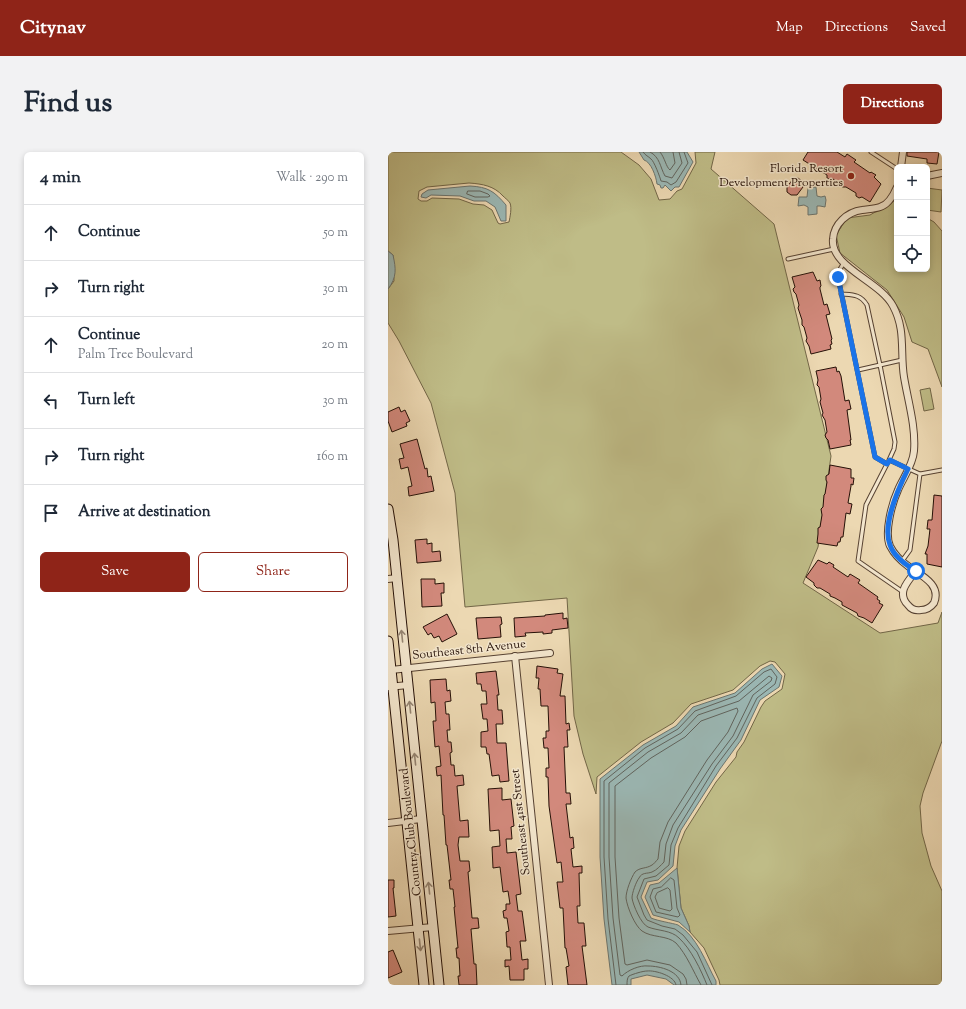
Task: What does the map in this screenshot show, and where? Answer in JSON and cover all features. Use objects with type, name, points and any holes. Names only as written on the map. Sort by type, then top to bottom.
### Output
[{"type":"main road","name":"Country Club Boulevard","points":[[388,509],[392,578],[408,685],[439,985]]},
{"type":"main road","name":"Country Club Boulevard","points":[[388,641],[391,670],[390,687],[407,821],[424,985]]},
{"type":"street","points":[[901,164],[903,152]]},
{"type":"street","points":[[930,175],[942,173]]},
{"type":"street","points":[[894,194],[888,203],[881,207],[861,210],[850,214],[838,224],[832,240],[838,259],[877,287],[893,305],[901,328],[904,377],[914,439],[914,452],[897,492],[888,529],[890,545],[895,554],[902,561],[916,571],[934,584],[937,595],[932,606],[927,609],[915,610],[906,603],[903,592],[906,583],[916,571]]},
{"type":"street","name":"Southeast 8th Avenue","points":[[391,670],[550,653]]},
{"type":"street","name":"Southeast 41st Street","points":[[514,656],[549,985]]},
{"type":"street","points":[[390,687],[408,685]]},
{"type":"street","points":[[388,823],[421,819]]},
{"type":"street","points":[[388,931],[433,927]]},
{"type":"lane","points":[[872,152],[894,167]]},
{"type":"lane","points":[[788,259],[834,249]]},
{"type":"lane","points":[[843,264],[839,271],[838,277],[875,457],[887,464]]},
{"type":"lane","points":[[841,294],[863,298],[867,305],[895,442],[890,460],[866,505],[858,561],[903,592]]},
{"type":"lane","points":[[858,370],[903,360]]},
{"type":"lane","points":[[890,460],[920,474],[942,470]]},
{"type":"lane","points":[[902,561],[910,550],[920,474]]},
{"type":"shaded area","points":[[388,152],[621,152],[639,165],[651,179],[659,200],[670,199],[677,191],[682,189],[696,163],[695,152],[715,152],[711,169],[774,224],[831,456],[818,547],[803,583],[880,633],[938,623],[942,612],[942,741],[923,793],[920,806],[922,833],[931,866],[942,891],[942,985],[720,985],[704,948],[690,932],[681,908],[677,868],[679,846],[685,831],[716,782],[736,757],[737,752],[744,742],[761,707],[765,701],[782,689],[785,674],[775,662],[770,661],[760,666],[733,690],[691,704],[673,723],[641,742],[597,777],[596,794],[583,754],[574,716],[567,598],[465,607],[455,493],[431,403],[388,323],[388,289],[394,281],[393,255],[388,251]],"holes":[[[469,183],[484,185],[492,188],[509,201],[511,207],[509,222],[498,223],[492,210],[484,205],[473,204],[459,199],[432,198],[427,201],[421,201],[418,199],[419,191],[427,187]]]},
{"type":"shaded area","points":[[930,188],[942,190],[941,212],[930,210]]},
{"type":"shaded area","points":[[894,201],[894,272],[930,272],[930,220],[942,231],[942,387],[928,349],[912,342],[904,317],[887,290],[840,253],[836,235],[847,218],[870,215]]},
{"type":"shaded area","points":[[930,388],[934,409],[924,411],[920,390]]},
{"type":"water","points":[[639,152],[687,152],[693,162],[679,187],[675,187],[671,191],[665,185],[661,188],[660,185],[657,184],[651,166],[644,160]]},
{"type":"water","points":[[470,186],[482,187],[498,196],[506,205],[506,221],[501,221],[495,207],[486,201],[474,201],[460,196],[431,195],[426,198],[421,197],[422,194],[428,190]]},
{"type":"water","points":[[816,187],[817,196],[825,196],[825,207],[817,206],[817,214],[808,215],[808,207],[804,205],[798,206],[799,197],[807,197],[808,188]]},
{"type":"water","points":[[388,251],[393,255],[395,269],[393,281],[388,289]]},
{"type":"water","points":[[772,664],[782,676],[779,687],[760,700],[741,740],[720,769],[681,830],[675,846],[673,866],[658,880],[647,882],[641,897],[651,918],[678,925],[691,936],[705,958],[716,981],[716,985],[674,985],[666,979],[647,975],[631,979],[631,985],[612,985],[604,919],[600,857],[600,779],[643,745],[676,726],[693,707],[735,693],[762,669]]},
{"type":"water","points":[[677,868],[681,908],[690,932],[679,922],[653,915],[645,897],[650,885],[659,883]]},
{"type":"building","name":"Florida Resort Development Properties","points":[[808,152],[837,152],[845,157],[847,154],[856,160],[854,162],[870,173],[871,172],[876,175],[874,177],[881,184],[870,202],[862,197],[859,198],[856,196],[856,193],[846,187],[840,186],[839,183],[833,179],[831,180],[827,178],[827,175],[816,168],[814,169],[803,160]]},
{"type":"building","points":[[907,152],[939,152],[937,164],[927,163],[927,159],[907,156]]},
{"type":"building","points":[[798,178],[803,182],[803,187],[797,195],[791,195],[787,192],[787,187],[793,179]]},
{"type":"building","points":[[813,272],[817,281],[820,280],[820,289],[824,305],[827,304],[830,314],[826,315],[832,344],[830,345],[831,349],[811,354],[806,341],[807,338],[804,327],[802,325],[796,294],[793,289],[795,287],[792,277]]},
{"type":"building","points":[[836,367],[837,372],[839,371],[841,376],[845,401],[849,400],[851,409],[847,410],[851,445],[830,449],[825,435],[827,432],[825,420],[822,415],[823,413],[820,402],[819,387],[817,385],[818,380],[816,371]]},
{"type":"building","points":[[399,407],[401,412],[405,410],[410,421],[406,423],[407,426],[392,432],[388,421],[388,412]]},
{"type":"building","points":[[417,439],[425,469],[427,468],[428,477],[431,476],[434,491],[409,496],[408,487],[412,486],[408,467],[401,469],[399,459],[404,458],[400,444]]},
{"type":"building","points":[[830,465],[851,469],[851,478],[854,478],[853,485],[851,484],[848,503],[852,504],[850,514],[846,513],[843,537],[841,537],[837,546],[817,543],[818,528],[820,527],[822,515],[821,509],[823,507],[827,482],[826,476],[829,474]]},
{"type":"building","points":[[934,495],[942,496],[942,567],[927,564],[927,554],[925,554],[928,546],[930,529],[927,529],[928,520],[932,520]]},
{"type":"building","points":[[427,539],[427,544],[432,543],[432,552],[440,551],[441,561],[417,563],[415,540]]},
{"type":"building","points":[[818,560],[827,564],[829,562],[834,565],[833,567],[848,577],[850,574],[860,580],[858,583],[878,597],[877,599],[880,601],[879,603],[883,605],[872,623],[858,616],[857,613],[842,605],[842,602],[830,596],[830,594],[820,588],[817,588],[814,583],[806,577]]},
{"type":"building","points":[[421,579],[435,579],[435,584],[444,583],[444,593],[441,593],[442,606],[422,607]]},
{"type":"building","points":[[563,613],[563,619],[567,618],[568,628],[552,630],[552,633],[525,633],[526,636],[515,637],[514,618]]},
{"type":"building","points":[[447,614],[457,634],[442,642],[439,636],[434,638],[431,633],[428,635],[423,627]]},
{"type":"building","points":[[501,617],[501,637],[478,639],[476,618]]},
{"type":"building","points":[[537,666],[558,669],[557,673],[563,674],[560,696],[565,696],[566,724],[569,723],[570,730],[567,730],[568,747],[564,747],[566,793],[570,793],[571,804],[566,804],[570,838],[573,837],[574,848],[571,849],[573,867],[582,866],[582,873],[579,873],[580,906],[577,906],[578,923],[584,923],[586,946],[582,946],[587,985],[568,985],[566,967],[569,966],[565,948],[563,908],[560,908],[557,882],[563,882],[561,862],[557,863],[549,806],[548,777],[546,777],[546,768],[549,768],[548,748],[544,748],[543,738],[546,738],[546,731],[549,731],[548,706],[541,706],[540,689],[538,689],[539,678],[536,678]]},
{"type":"building","points":[[496,671],[499,695],[497,695],[498,710],[502,710],[503,724],[496,724],[497,743],[506,743],[509,781],[500,782],[499,775],[492,776],[489,754],[487,754],[486,747],[481,747],[481,732],[488,731],[487,719],[483,719],[481,704],[487,704],[486,691],[482,691],[481,684],[477,684],[476,673]]},
{"type":"building","points":[[446,679],[447,691],[450,690],[451,701],[445,702],[446,714],[449,714],[450,730],[447,730],[448,742],[451,742],[451,765],[454,765],[455,776],[463,775],[464,785],[457,786],[460,821],[468,820],[469,837],[459,837],[458,845],[460,861],[469,861],[470,871],[468,872],[472,918],[478,918],[479,928],[471,929],[474,964],[476,964],[477,985],[459,985],[458,976],[460,976],[459,958],[457,958],[456,948],[458,948],[455,907],[453,889],[450,889],[449,880],[451,880],[443,815],[441,775],[437,776],[436,767],[441,766],[439,746],[435,747],[433,721],[436,721],[435,702],[431,703],[430,680]]},
{"type":"building","points":[[502,788],[502,800],[511,799],[514,826],[511,827],[512,839],[506,839],[507,853],[516,852],[521,894],[516,895],[518,911],[522,911],[526,941],[520,941],[522,960],[528,959],[528,969],[524,969],[524,980],[510,980],[509,966],[505,967],[505,960],[511,960],[510,947],[507,947],[506,932],[509,931],[507,918],[504,918],[503,911],[506,910],[506,904],[510,904],[508,891],[503,892],[500,867],[493,868],[492,847],[500,846],[499,830],[490,831],[488,789]]},
{"type":"building","points":[[388,880],[394,880],[393,888],[396,916],[388,917]]},
{"type":"building","points":[[393,950],[402,972],[388,978],[388,952]]},
{"type":"place","name":"Florida Resort Development Properties","points":[[851,176]]},
{"type":"route","points":[[838,277],[875,457],[887,464],[890,460],[908,469],[897,492],[894,503],[888,529],[890,545],[895,554],[907,566],[916,571]]}]
